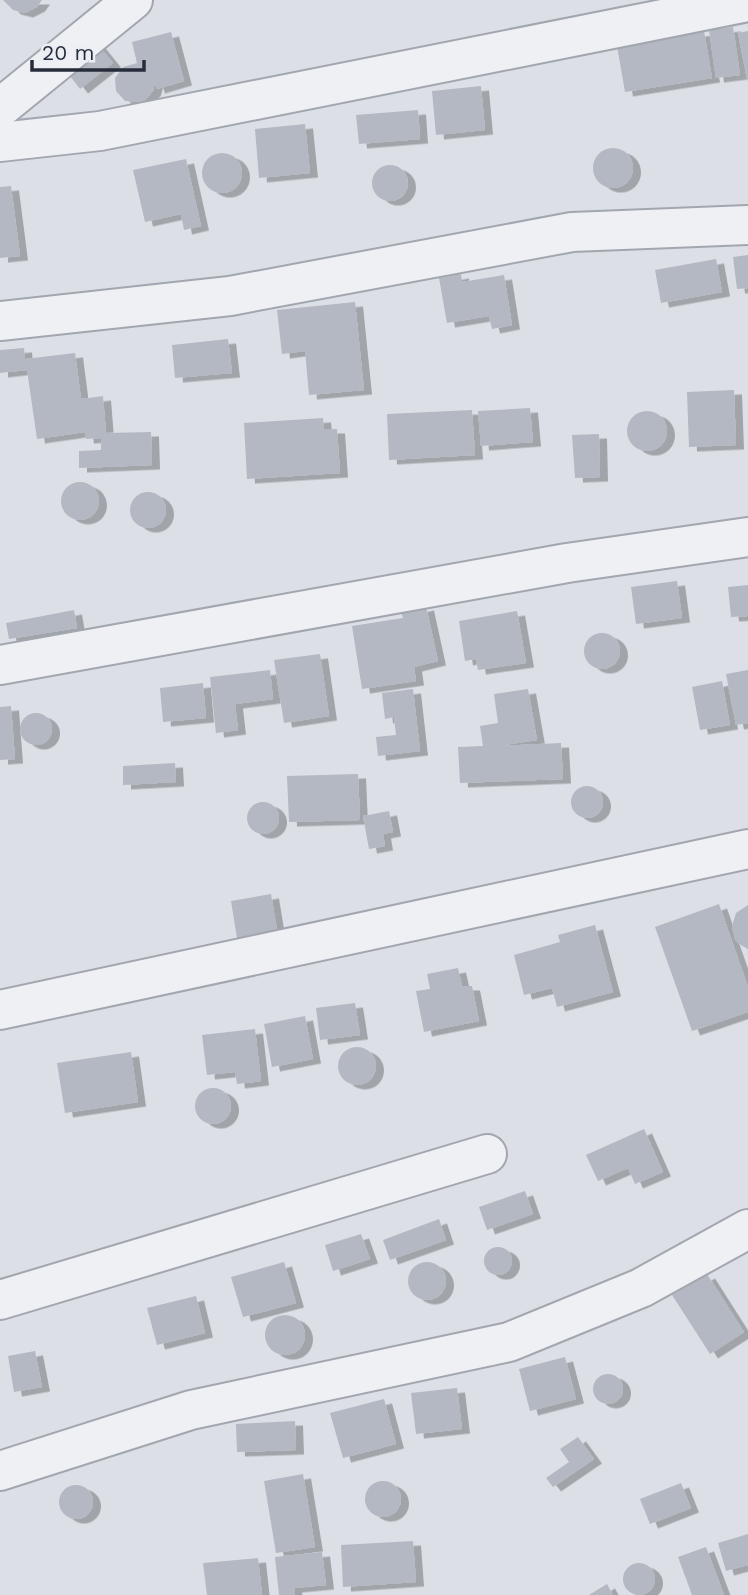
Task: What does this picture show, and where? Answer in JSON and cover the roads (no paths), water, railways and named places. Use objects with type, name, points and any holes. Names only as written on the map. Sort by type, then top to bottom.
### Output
[{"type":"street","points":[[0,108],[133,0]]},
{"type":"street","points":[[0,142],[100,131],[748,2]]},
{"type":"street","points":[[0,321],[230,296],[572,232],[748,225]]},
{"type":"street","points":[[0,665],[554,566],[748,537]]},
{"type":"street","points":[[0,1010],[748,849]]},
{"type":"street","points":[[0,1300],[487,1154]]},
{"type":"street","points":[[0,1471],[191,1410],[509,1342],[641,1288],[748,1229]]}]
